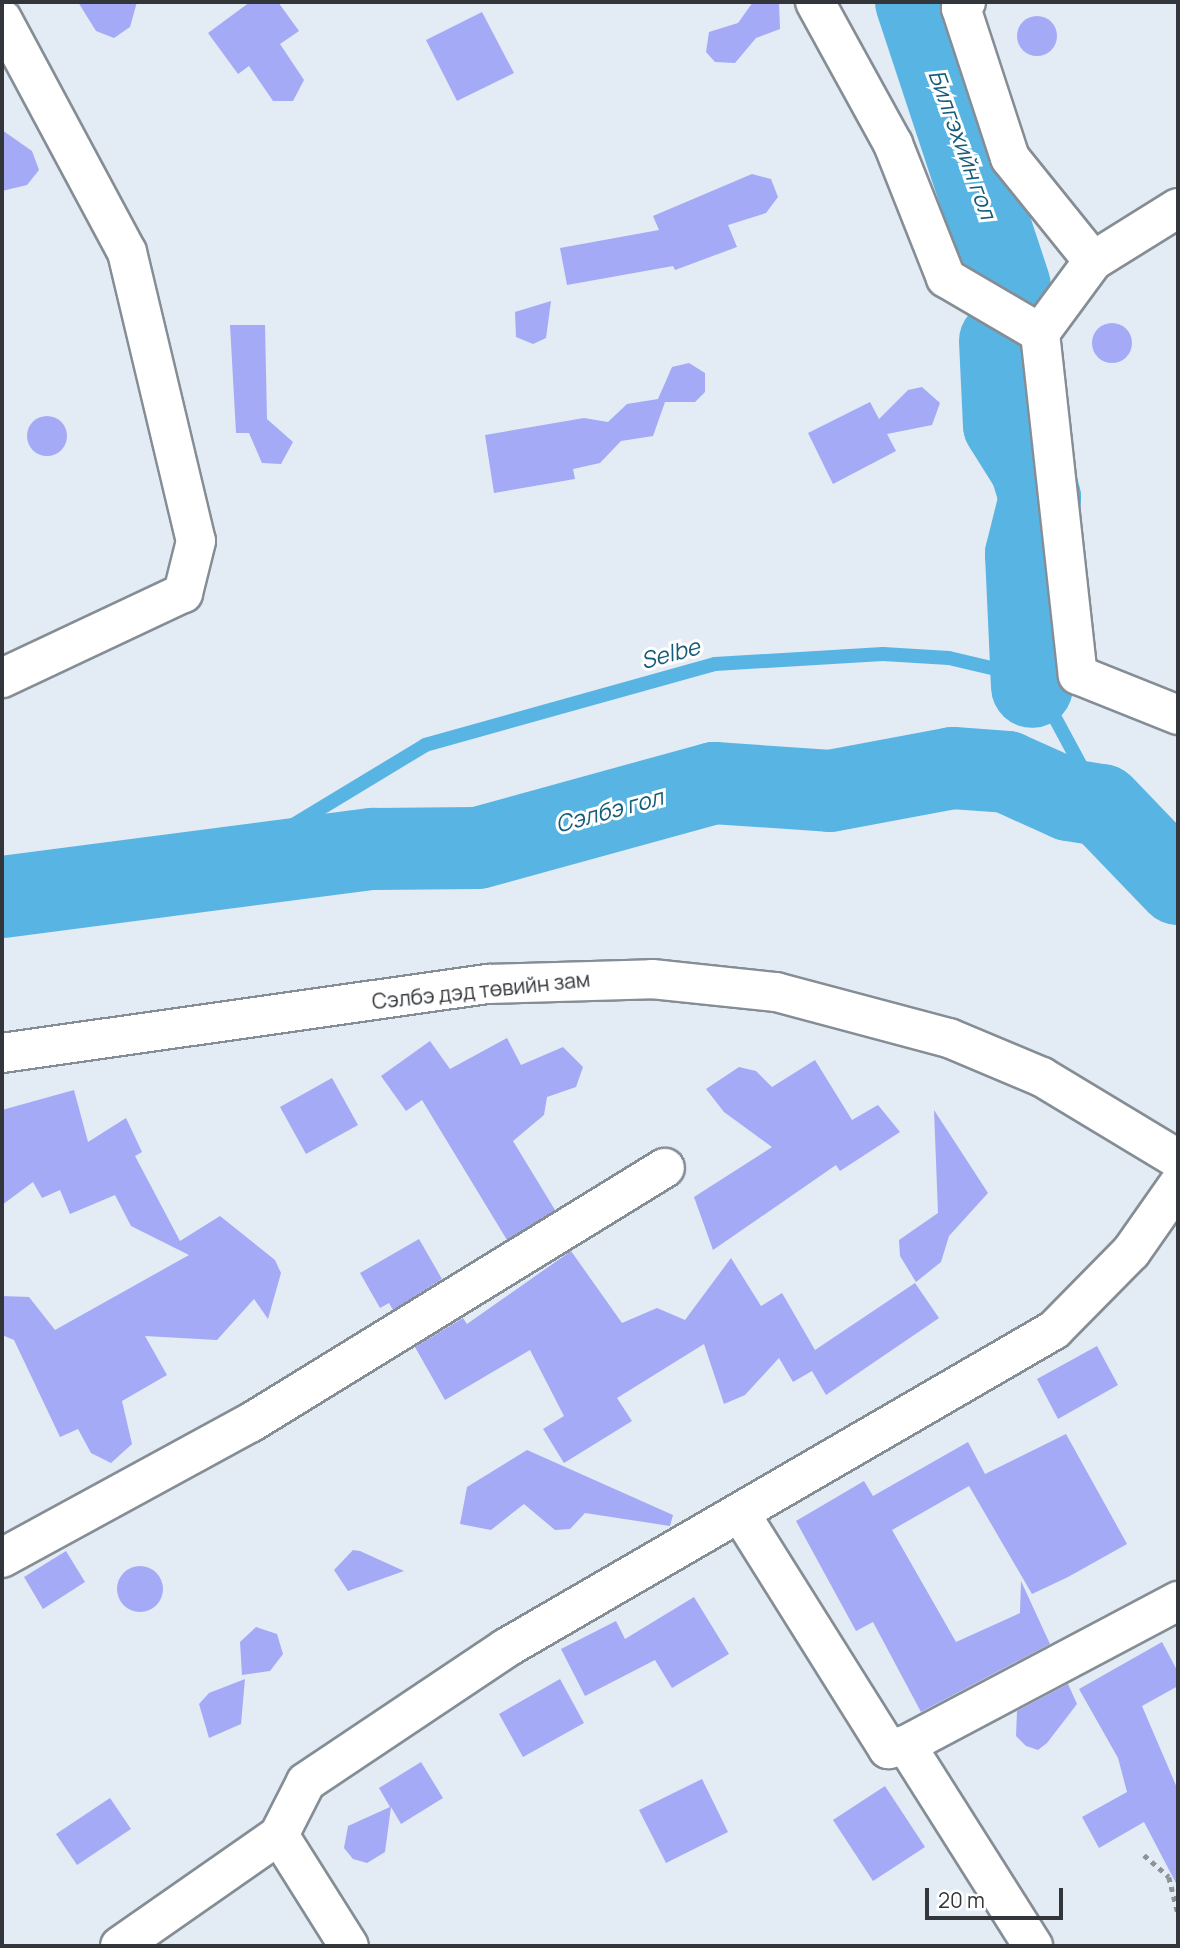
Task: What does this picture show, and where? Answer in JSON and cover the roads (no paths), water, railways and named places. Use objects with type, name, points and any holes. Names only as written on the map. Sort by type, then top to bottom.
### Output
[{"type":"street","points":[[815,2],[892,144],[946,278],[1040,333]]},
{"type":"street","points":[[966,2],[961,8],[1010,158],[1093,261]]},
{"type":"street","points":[[2,19],[127,252],[196,541],[183,593],[2,678]]},
{"type":"street","points":[[1178,208],[1093,261],[1040,333],[1078,675],[1178,715]]},
{"type":"street","name":"Сэлбэ дэд төвийн зам","points":[[2,1053],[488,984],[591,978],[690,982],[776,992],[960,1042],[1084,1099],[1178,1159]]},
{"type":"street","points":[[4,1551],[250,1423],[665,1168]]},
{"type":"street","points":[[120,1946],[279,1835],[306,1782],[506,1648],[1054,1330],[1123,1261],[1178,1185]]},
{"type":"street","points":[[740,1513],[888,1749],[906,1745],[1178,1601]]},
{"type":"street","points":[[906,1745],[1033,1946]]},
{"type":"street","points":[[279,1835],[349,1946]]},
{"type":"waterway","name":"Билгэхийн гол","points":[[916,2],[1010,286]]},
{"type":"waterway","name":"Билгэхийн гол","points":[[1000,341],[1004,425],[1031,468],[1040,498],[1026,554],[1032,687]]},
{"type":"waterway","name":"Selbe","points":[[219,870],[425,745],[715,664],[883,654],[949,658],[1008,672],[1032,687],[1054,716],[1102,805]]},
{"type":"waterway","name":"Сэлбэ гол","points":[[2,897],[374,849],[478,848],[714,783],[830,791],[953,768],[1007,772],[1069,800],[1102,805],[1178,884]]}]
